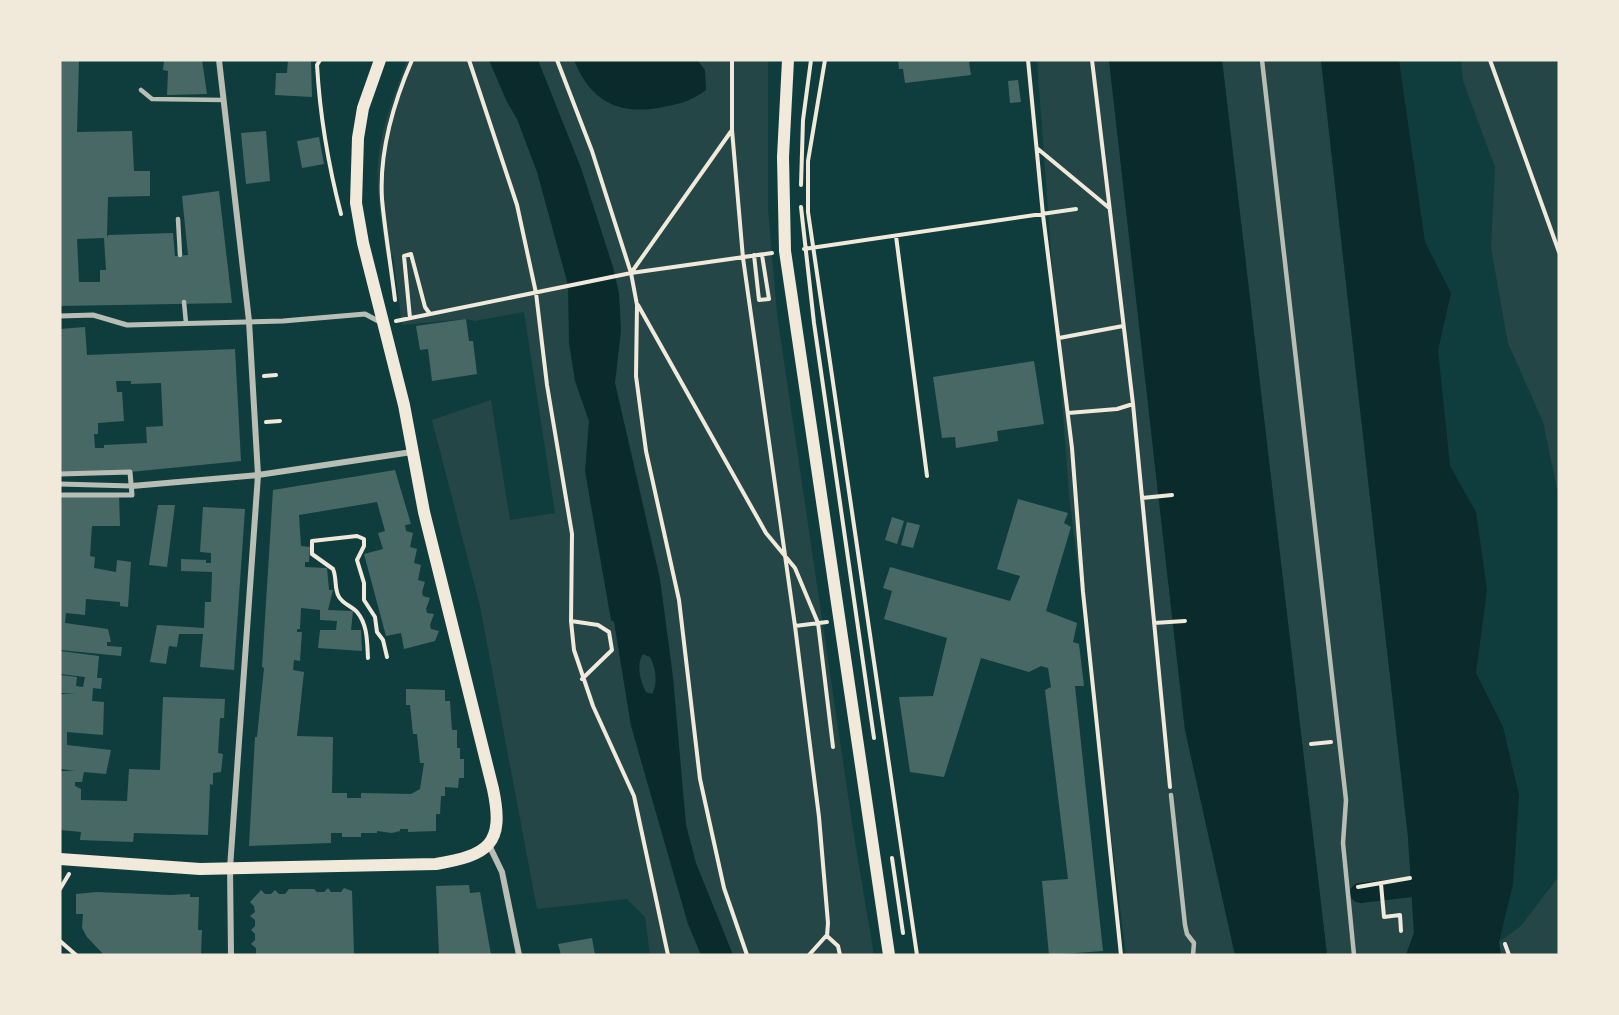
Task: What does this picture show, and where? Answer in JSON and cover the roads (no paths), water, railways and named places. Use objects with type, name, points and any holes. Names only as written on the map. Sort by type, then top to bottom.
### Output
[{"type":"main road","points":[[60,859],[200,869],[436,864],[470,858],[484,849],[498,822],[497,807],[424,512],[356,203],[356,171],[363,108],[380,60]]},
{"type":"main road","points":[[788,60],[783,157],[785,251],[889,955]]},
{"type":"street","points":[[219,60],[249,321],[258,475],[230,868],[231,955]]},
{"type":"street","points":[[60,316],[93,315],[128,325],[282,321],[365,314],[384,323]]},
{"type":"street","points":[[60,484],[132,486],[258,475],[412,452]]},
{"type":"street","points":[[60,474],[130,472],[132,486],[132,495],[60,495]]},
{"type":"street","points":[[484,849],[502,872],[519,955]]},
{"type":"lane","points":[[1262,60],[1346,800],[1343,843],[1354,955]]},
{"type":"lane","points":[[141,90],[152,99],[224,100]]},
{"type":"lane","points":[[178,219],[180,255]]},
{"type":"lane","points":[[184,302],[186,323]]},
{"type":"lane","points":[[1171,795],[1185,925],[1187,934],[1194,942],[1193,955]]},
{"type":"waterway","points":[[1360,893],[1411,887]]}]
